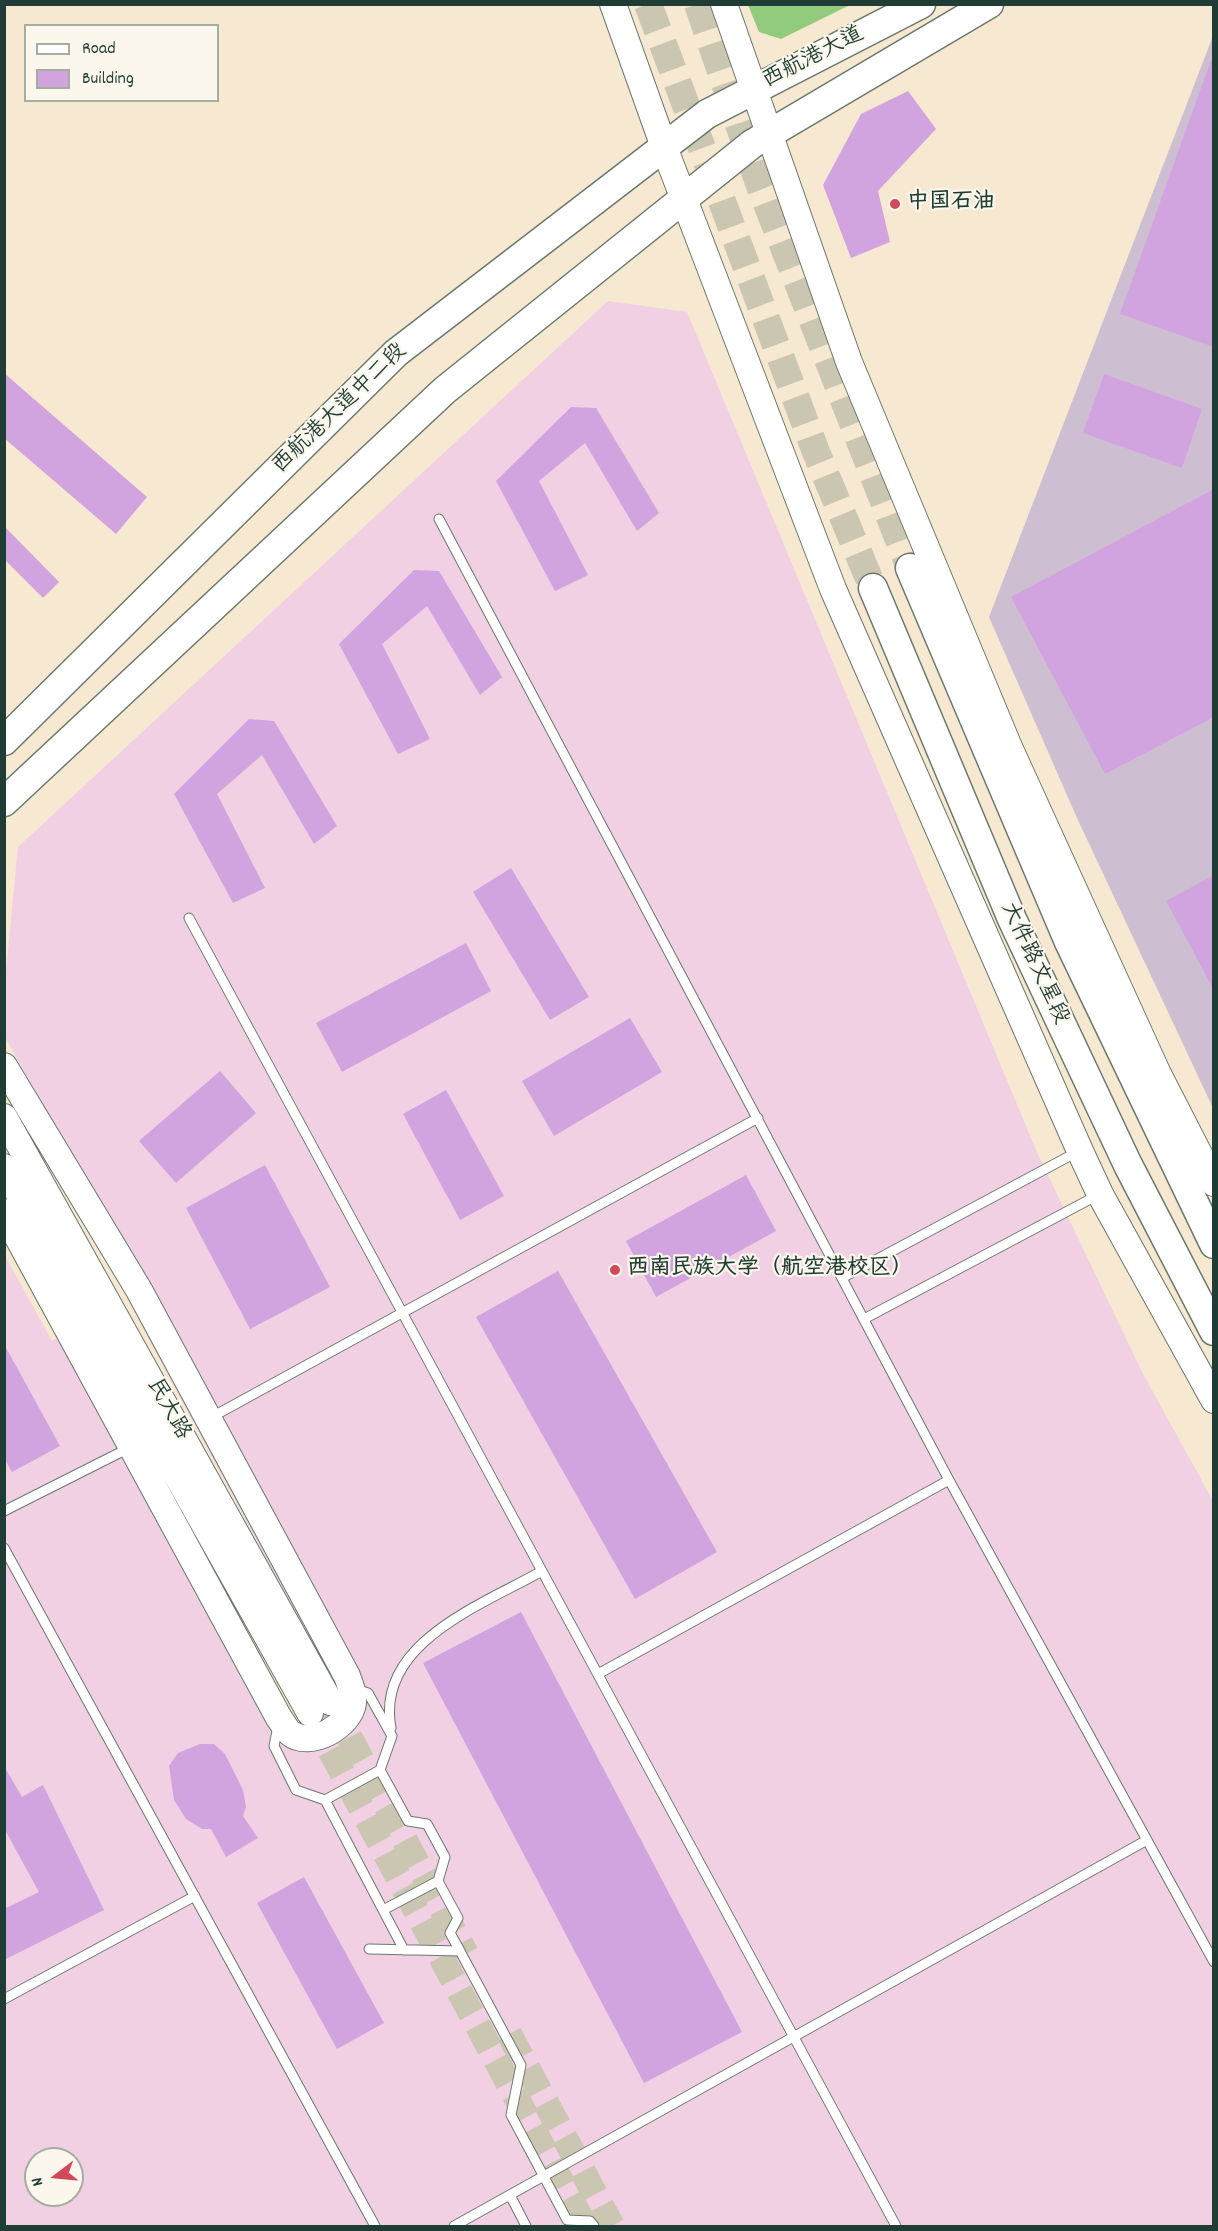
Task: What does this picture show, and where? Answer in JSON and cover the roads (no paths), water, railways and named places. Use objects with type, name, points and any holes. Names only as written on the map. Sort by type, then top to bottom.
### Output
[{"type":"main road","name":"西航港大道","points":[[707,114],[921,4]]},
{"type":"main road","points":[[4,802],[445,390],[752,144],[989,4]]},
{"type":"main road","name":"西航港大道中二段","points":[[4,741],[396,353],[707,114]]},
{"type":"main road","name":"大件路文星段","points":[[910,568],[1069,942],[1214,1244]]},
{"type":"main road","name":"大件路文星段","points":[[873,588],[1011,919],[1128,1165],[1214,1331]]},
{"type":"street","points":[[613,4],[664,147],[834,589],[1100,1194],[1214,1400]]},
{"type":"street","points":[[724,4],[849,362],[1008,747],[1158,1074],[1214,1183]]},
{"type":"street","points":[[4,1066],[139,1290],[347,1676],[331,1701],[353,1704],[348,1716],[327,1733],[317,1737],[300,1738],[290,1733],[279,1718],[133,1445],[4,1212]]},
{"type":"street","name":"民大路","points":[[4,1117],[331,1701]]},
{"type":"street","name":"民大路","points":[[4,1167],[331,1701]]},
{"type":"lane","points":[[439,519],[949,1480],[1214,1962]]},
{"type":"lane","points":[[189,918],[896,2226]]},
{"type":"lane","points":[[208,1419],[758,1118]]},
{"type":"lane","points":[[842,1278],[1080,1151]]},
{"type":"lane","points":[[864,1319],[1100,1194]]},
{"type":"lane","points":[[4,1511],[133,1445]]},
{"type":"lane","points":[[598,1674],[949,1480]]},
{"type":"lane","points":[[4,1548],[375,2226]]},
{"type":"lane","points":[[325,1800],[380,1770],[392,1736],[387,1710],[391,1689],[402,1665],[424,1639],[542,1571]]},
{"type":"lane","points":[[331,1701],[368,1693],[392,1736]]},
{"type":"lane","points":[[279,1718],[274,1746],[296,1790],[325,1800],[404,1950]]},
{"type":"lane","points":[[380,1770],[408,1821],[427,1824],[445,1857],[438,1881],[458,1918],[450,1933],[521,2065],[511,2115],[567,2220],[591,2221],[594,2226]]},
{"type":"lane","points":[[454,2226],[1147,1840]]},
{"type":"lane","points":[[383,1910],[438,1881]]},
{"type":"lane","points":[[4,1999],[195,1896]]},
{"type":"lane","points":[[369,1949],[460,1951]]},
{"type":"lane","points":[[510,2195],[526,2226]]},
{"type":"tunnel","points":[[648,4],[816,452],[873,588]]},
{"type":"tunnel","points":[[698,4],[760,186],[910,568]]},
{"type":"tunnel","points":[[331,1703],[466,1954]]},
{"type":"tunnel","points":[[312,1716],[585,2226]]},
{"type":"tunnel","points":[[509,2034],[612,2226]]},
{"type":"place","name":"中国石油","points":[[895,204]]},
{"type":"place","name":"西南民族大学（航空港校区）","points":[[615,1270]]}]
